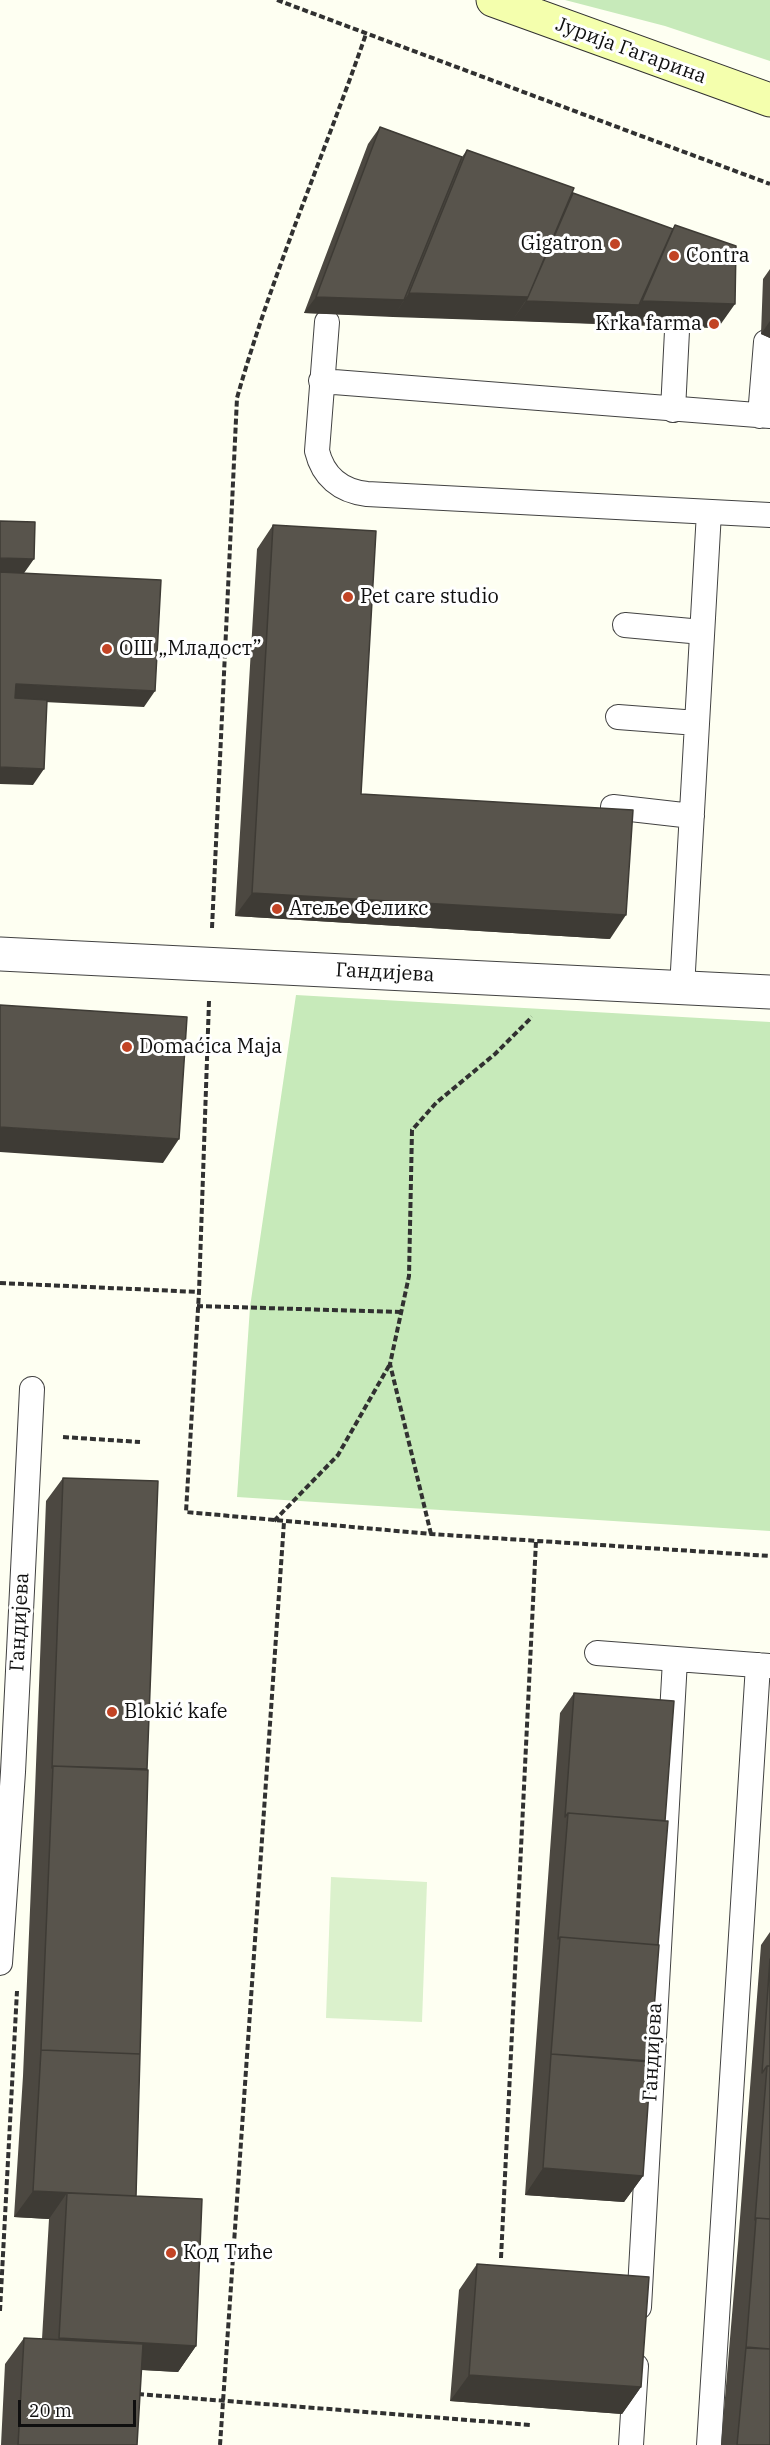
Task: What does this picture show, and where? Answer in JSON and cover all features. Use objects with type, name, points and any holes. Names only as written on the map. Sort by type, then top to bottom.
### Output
[{"type":"main road","name":"Јурија Гагарина","points":[[493,0],[770,100]]},
{"type":"street","name":"Гандијева","points":[[0,954],[770,992]]},
{"type":"lane","points":[[327,322],[316,441],[319,461],[330,478],[347,490],[378,495],[770,515]]},
{"type":"lane","points":[[673,410],[677,331]]},
{"type":"lane","points":[[321,381],[765,416],[766,342]]},
{"type":"lane","points":[[682,988],[709,512]]},
{"type":"lane","points":[[626,625],[702,632]]},
{"type":"lane","points":[[618,717],[697,723]]},
{"type":"lane","points":[[613,807],[692,816]]},
{"type":"lane","name":"Гандијева","points":[[0,1963],[32,1389]]},
{"type":"lane","points":[[597,1653],[764,1665],[709,2445]]},
{"type":"lane","name":"Гандијева","points":[[631,2445],[675,1660]]},
{"type":"path","points":[[277,0],[770,184]]},
{"type":"path","points":[[273,1521],[338,1455],[390,1364],[409,1276],[412,1130],[436,1103],[495,1054],[535,1014]]},
{"type":"path","points":[[0,1283],[199,1292]]},
{"type":"path","points":[[197,1306],[400,1312]]},
{"type":"path","points":[[390,1364],[431,1534]]},
{"type":"path","points":[[220,2445],[284,1522]]},
{"type":"path","points":[[501,2258],[536,1541]]},
{"type":"path","points":[[138,2394],[531,2425]]},
{"type":"green space","points":[[565,0],[770,0],[770,61],[665,26]]},
{"type":"green space","points":[[296,995],[770,1022],[770,1531],[237,1497],[250,1307]]},
{"type":"green space","points":[[331,1877],[427,1882],[422,2022],[326,2018]]},
{"type":"building","points":[[380,127],[462,157],[404,300],[316,297]]},
{"type":"building","points":[[467,150],[574,188],[528,297],[409,293]]},
{"type":"building","points":[[573,193],[673,229],[639,305],[526,301]]},
{"type":"building","points":[[675,225],[736,246],[735,304],[642,301]]},
{"type":"building","points":[[0,521],[35,522],[34,559],[0,558]]},
{"type":"building","points":[[273,525],[376,531],[361,794],[633,810],[626,915],[252,893]]},
{"type":"building","points":[[0,572],[161,580],[155,691],[16,684],[15,698],[47,700],[44,769],[0,767]]},
{"type":"building","points":[[0,1005],[187,1017],[179,1139],[0,1127]]},
{"type":"building","points":[[63,1478],[158,1481],[147,1769],[53,1766],[52,1768]]},
{"type":"building","points":[[574,1693],[674,1701],[665,1821],[568,1813],[565,1817]]},
{"type":"building","points":[[53,1766],[148,1770],[140,2054],[41,2050]]},
{"type":"building","points":[[568,1813],[668,1821],[658,1945],[560,1937],[558,1939]]},
{"type":"building","points":[[560,1937],[659,1945],[650,2061],[551,2054]]},
{"type":"building","points":[[770,1959],[770,2066],[767,2066],[762,2073]]},
{"type":"building","points":[[41,2050],[140,2054],[136,2196],[33,2191]]},
{"type":"building","points":[[551,2054],[651,2062],[643,2176],[543,2168]]},
{"type":"building","points":[[767,2066],[770,2066],[770,2219],[756,2218],[755,2220]]},
{"type":"building","points":[[67,2193],[202,2199],[196,2346],[59,2338]]},
{"type":"building","points":[[756,2218],[770,2219],[770,2349],[746,2348]]},
{"type":"building","points":[[477,2264],[649,2277],[641,2387],[469,2375]]},
{"type":"building","points":[[24,2338],[143,2344],[137,2445],[18,2445]]},
{"type":"building","points":[[746,2347],[770,2349],[770,2445],[737,2445]]},
{"type":"place","name":"Gigatron","points":[[615,244]]},
{"type":"place","name":"Contra","points":[[674,256]]},
{"type":"place","name":"Krka farma","points":[[714,324]]},
{"type":"place","name":"Pet care studio","points":[[348,597]]},
{"type":"place","name":"ОШ „Младост”","points":[[107,649]]},
{"type":"place","name":"Атеље Феликс","points":[[277,909]]},
{"type":"place","name":"Domaćica Maja","points":[[127,1047]]},
{"type":"place","name":"Blokić kafe","points":[[112,1712]]},
{"type":"place","name":"Код Тиће","points":[[171,2253]]}]
